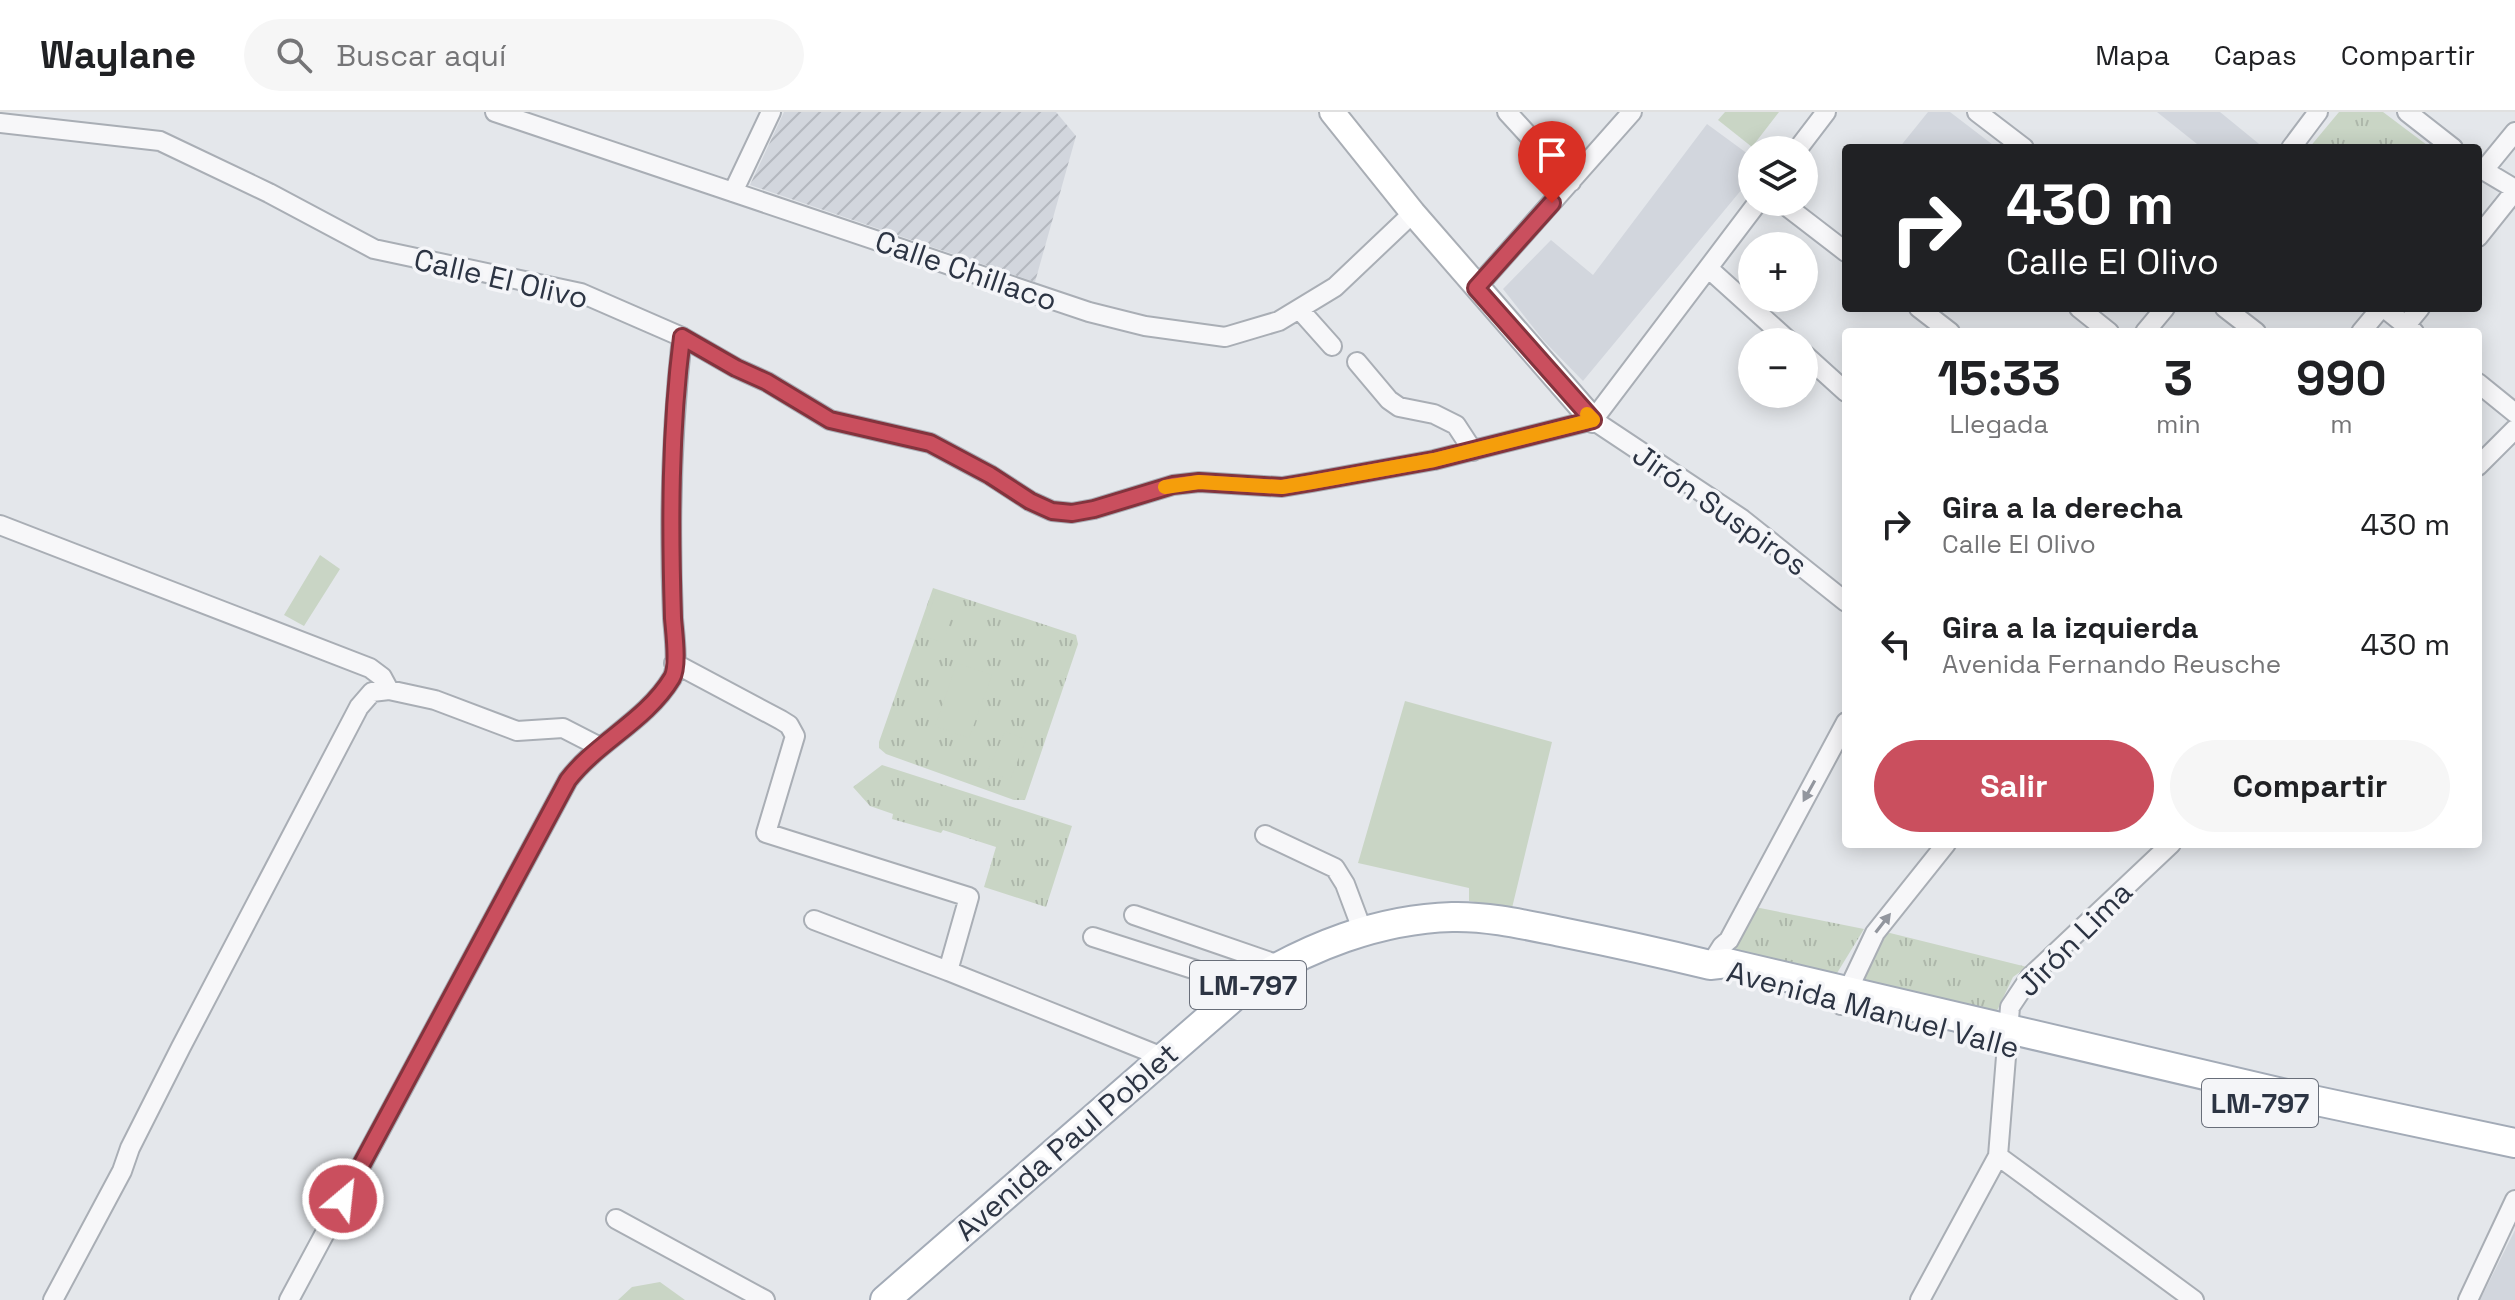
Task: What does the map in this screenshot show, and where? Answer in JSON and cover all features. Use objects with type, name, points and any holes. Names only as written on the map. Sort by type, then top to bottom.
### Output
[{"type":"main road","name":"Avenida Paul Poblet","points":[[885,1300],[1246,986],[1279,965],[1363,932],[1410,920],[1455,916],[1518,923],[1710,965]]},
{"type":"main road","name":"Avenida Manuel Valle","points":[[1710,965],[1727,963],[1844,998],[2515,1160]]},
{"type":"main road","name":"Avenida Manuel Valle","points":[[2008,1039],[2515,1143]]},
{"type":"street","name":"Calle Chillaco","points":[[495,112],[1089,312],[1145,326],[1225,337],[1279,321],[1335,287],[1413,213]]},
{"type":"street","points":[[733,192],[771,112]]},
{"type":"street","points":[[1332,112],[1476,288],[1593,420],[1747,216]]},
{"type":"street","points":[[1507,112],[1571,182]]},
{"type":"street","points":[[1476,288],[1632,112]]},
{"type":"street","points":[[1808,136],[1826,112]]},
{"type":"street","points":[[1977,112],[2019,144]]},
{"type":"street","points":[[2294,144],[2318,112]]},
{"type":"street","points":[[2407,112],[2448,144]]},
{"type":"street","name":"Calle El Olivo","points":[[0,123],[160,141],[269,193],[374,249],[581,293],[682,337],[830,420],[930,443],[1052,511],[1072,513],[1094,509],[1183,483],[1282,487],[1473,451],[1593,420]]},
{"type":"street","points":[[2482,167],[2515,132]]},
{"type":"street","points":[[2482,170],[2515,190],[2482,232]]},
{"type":"street","points":[[1799,216],[1842,249]]},
{"type":"street","points":[[1708,268],[1774,328]]},
{"type":"street","points":[[1299,309],[1332,346]]},
{"type":"street","points":[[1924,312],[1945,328]]},
{"type":"street","points":[[2084,312],[2104,328]]},
{"type":"street","points":[[2148,328],[2162,312]]},
{"type":"street","points":[[2230,312],[2251,328]]},
{"type":"street","points":[[2365,328],[2379,312]]},
{"type":"street","points":[[2388,312],[2409,328]]},
{"type":"street","points":[[289,1300],[568,780],[584,759],[652,703],[674,675],[670,546],[672,426],[682,337]]},
{"type":"street","points":[[1357,362],[1389,400],[1399,407],[1434,414],[1456,425],[1473,451]]},
{"type":"street","points":[[1818,367],[1842,388]]},
{"type":"street","points":[[2482,386],[2515,413]]},
{"type":"street","name":"Jirón Suspiros","points":[[1593,420],[1742,519],[1842,599]]},
{"type":"street","points":[[2482,462],[2515,429]]},
{"type":"street","points":[[0,525],[370,668],[382,677],[389,690]]},
{"type":"street","points":[[674,663],[781,720],[789,725],[795,736],[766,833],[969,897],[948,971]]},
{"type":"street","points":[[53,1300],[359,707],[372,692],[389,690],[435,700],[517,731],[563,728],[600,747]]},
{"type":"street","points":[[1710,965],[1729,940],[1842,729]]},
{"type":"street","points":[[1265,835],[1335,868],[1345,884],[1363,932]]},
{"type":"street","points":[[1844,998],[1875,933],[1943,848]]},
{"type":"street","name":"Jirón Lima","points":[[1998,1156],[2010,1007],[2030,977],[2159,848]]},
{"type":"street","points":[[1134,915],[1279,965]]},
{"type":"street","points":[[814,920],[1165,1058]]},
{"type":"street","points":[[1093,937],[1246,986]]},
{"type":"street","points":[[1920,1300],[1998,1156],[2194,1300]]},
{"type":"street","points":[[2468,1300],[2515,1200]]},
{"type":"street","points":[[616,1219],[765,1300]]},
{"type":"shaded area","points":[[784,112],[1056,112],[1076,136],[1035,282],[750,185]]},
{"type":"shaded area","points":[[1928,112],[1950,112],[1992,144],[1902,144]]},
{"type":"shaded area","points":[[2157,112],[2220,112],[2259,144],[2197,144]]},
{"type":"shaded area","points":[[1707,124],[1738,147],[1738,194],[1583,381],[1544,341],[1503,289],[1551,240],[1593,275]]},
{"type":"shaded area","points":[[2515,1230],[2515,1300],[2480,1300]]},
{"type":"green space","points":[[1725,112],[1779,112],[1760,136],[1738,136],[1718,120]]},
{"type":"green space","points":[[2339,112],[2383,112],[2426,144],[2312,144]]},
{"type":"green space","points":[[320,555],[340,569],[304,626],[284,615]]},
{"type":"green space","points":[[933,588],[1076,635],[1078,644],[1025,800],[1014,800],[886,754],[879,748]]},
{"type":"green space","points":[[936,592],[957,599],[943,643],[922,635]]},
{"type":"green space","points":[[957,663],[992,675],[969,738],[935,726]]},
{"type":"green space","points":[[1405,701],[1552,742],[1512,908],[1469,901],[1469,888],[1358,863]]},
{"type":"green space","points":[[1005,731],[1026,740],[1010,780],[988,771]]},
{"type":"green space","points":[[882,765],[1072,826],[1046,907],[984,887],[996,847],[943,830],[941,833],[892,819],[893,814],[870,806],[853,787]]},
{"type":"green space","points":[[1750,906],[1864,929],[1834,978],[1726,956]]},
{"type":"green space","points":[[1884,934],[2027,967],[2013,977],[1994,1017],[1863,981],[1862,977]]},
{"type":"green space","points":[[660,1282],[685,1300],[618,1300],[632,1287]]},
{"type":"slow traffic","points":[[1165,487],[1199,482],[1282,487],[1312,482],[1499,445],[1593,420],[1587,414]]},
{"type":"route","points":[[343,1199],[568,780],[584,759],[652,703],[674,675],[670,546],[672,426],[682,337],[830,420],[930,443],[1052,511],[1072,513],[1094,509],[1183,483],[1282,487],[1434,460],[1593,420],[1476,288],[1552,203]]}]
